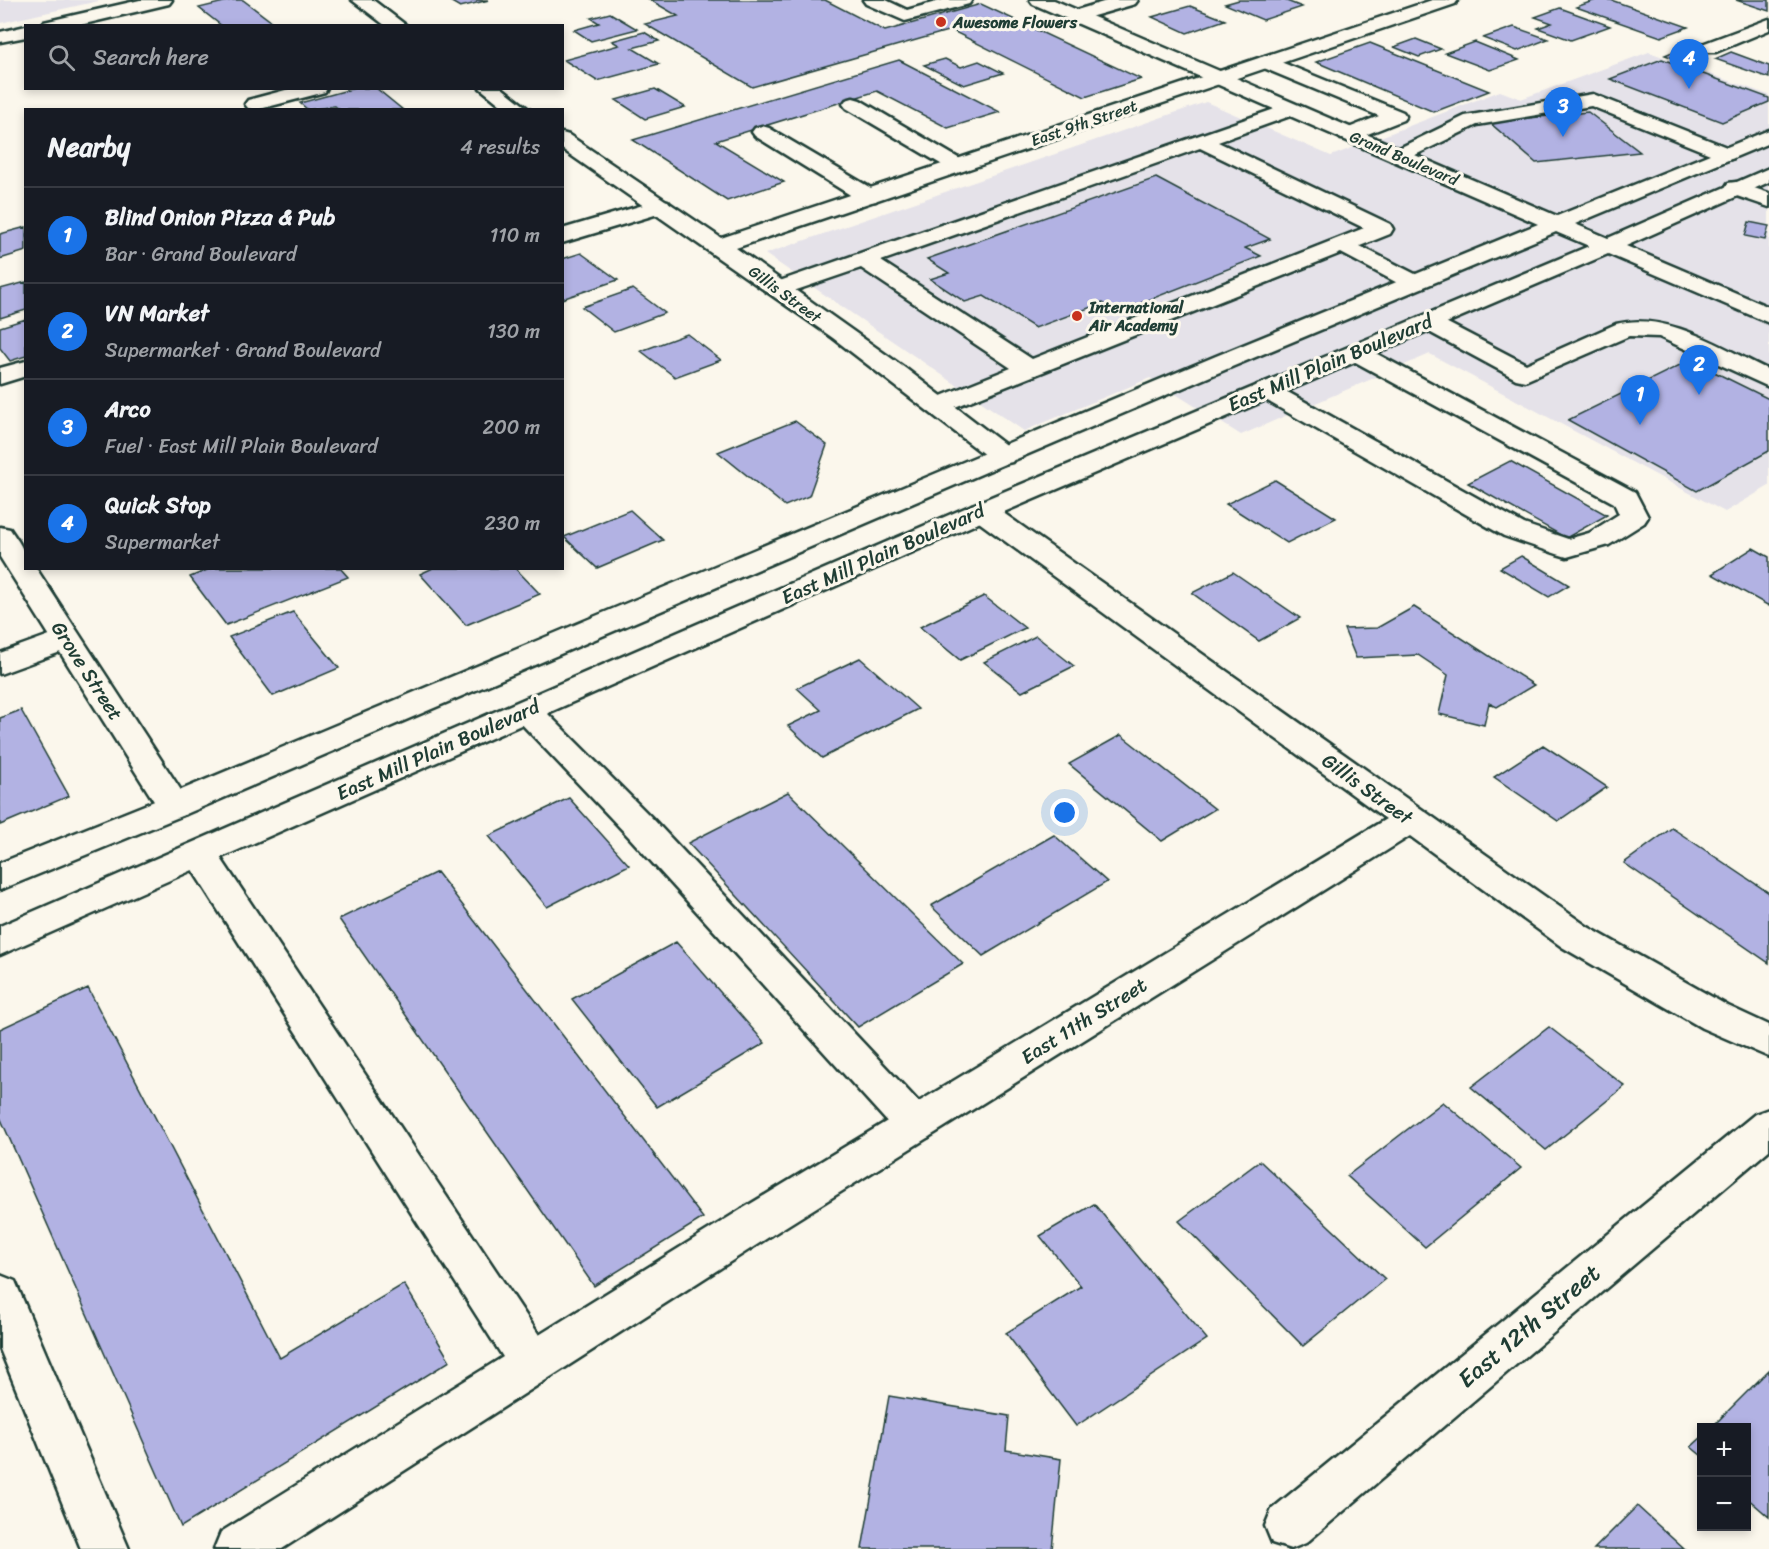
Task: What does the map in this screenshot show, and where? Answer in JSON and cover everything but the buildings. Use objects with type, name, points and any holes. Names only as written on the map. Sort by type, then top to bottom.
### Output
[{"type":"main road","points":[[59,24],[164,0]]},
{"type":"main road","points":[[361,0],[395,24]]},
{"type":"main road","points":[[872,0],[905,16],[963,0]]},
{"type":"main road","name":"Grand Boulevard","points":[[1039,0],[1289,110],[1767,313]]},
{"type":"main road","name":"East 9th Street","points":[[719,246],[1449,0]]},
{"type":"main road","points":[[1076,16],[1124,1]]},
{"type":"main road","points":[[1708,48],[1769,24]]},
{"type":"main road","points":[[0,37],[24,31]]},
{"type":"main road","points":[[1266,62],[1396,116],[1348,135]]},
{"type":"main road","points":[[255,104],[310,90]]},
{"type":"main road","points":[[492,90],[517,108]]},
{"type":"main road","points":[[1398,156],[1472,120],[1593,100],[1726,154]]},
{"type":"main road","points":[[853,104],[958,166]]},
{"type":"main road","points":[[779,290],[1289,110]]},
{"type":"main road","points":[[762,132],[868,196]]},
{"type":"main road","points":[[0,877],[174,807],[1413,282],[1559,224],[1769,135]]},
{"type":"main road","name":"Gillis Street","points":[[564,140],[719,246],[940,405],[1003,456]]},
{"type":"main road","points":[[940,405],[1382,229],[1202,141]]},
{"type":"main road","name":"East Mill Plain Boulevard","points":[[0,941],[982,511],[1608,246],[1769,174]]},
{"type":"main road","points":[[1736,188],[1769,201]]},
{"type":"main road","points":[[564,235],[660,206]]},
{"type":"main road","points":[[1342,245],[1413,282]]},
{"type":"main road","points":[[864,260],[1030,369]]},
{"type":"main road","points":[[1428,322],[1525,374],[1624,329],[1663,330],[1769,379]]},
{"type":"main road","points":[[1266,390],[1514,530],[1567,548],[1599,539],[1634,517],[1625,498],[1357,353]]},
{"type":"main road","points":[[0,376],[24,369]]},
{"type":"main road","name":"Gillis Street","points":[[982,511],[1575,937],[1715,1017],[1769,1042]]},
{"type":"main road","name":"Grove Street","points":[[0,535],[174,807]]},
{"type":"main road","points":[[0,664],[66,639]]},
{"type":"main road","points":[[527,711],[641,828],[915,1125]]},
{"type":"main road","name":"East 11th Street","points":[[238,1549],[757,1222],[1410,820]]},
{"type":"main road","points":[[200,854],[533,1364]]},
{"type":"main road","name":"East 12th Street","points":[[1289,1526],[1769,1126]]},
{"type":"main road","points":[[0,1295],[105,1549]]},
{"type":"shaded area","points":[[0,0],[103,0],[0,23]]},
{"type":"shaded area","points":[[1649,52],[1769,95],[1769,486],[1725,512],[1430,354],[1241,435],[1150,378],[1024,431],[765,254],[1206,102],[1331,156],[1500,91],[1521,99]]},
{"type":"place","name":"Awesome Flowers","points":[[941,22]]},
{"type":"place","name":"Quick Stop","points":[[1689,89]]},
{"type":"place","name":"Arco","points":[[1563,137]]},
{"type":"place","name":"International Air Academy","points":[[1077,316]]},
{"type":"place","name":"VN Market","points":[[1699,395]]},
{"type":"place","name":"Blind Onion Pizza & Pub","points":[[1640,425]]}]
